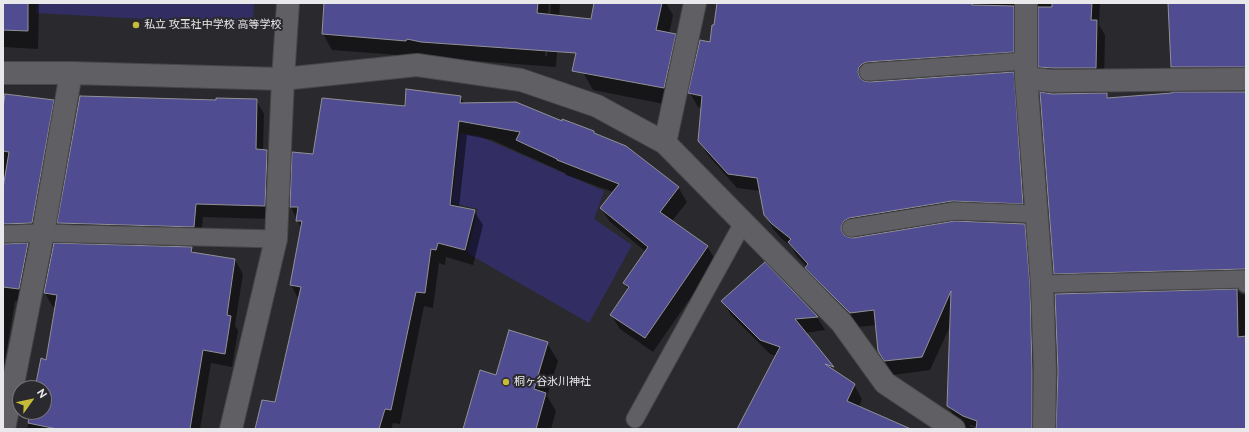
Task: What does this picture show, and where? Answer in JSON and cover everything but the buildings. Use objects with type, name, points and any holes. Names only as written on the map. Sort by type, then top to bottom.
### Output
[{"type":"street","points":[[231,429],[276,239],[288,3]]},
{"type":"street","points":[[665,142],[694,3]]},
{"type":"street","points":[[1026,3],[1026,69],[1042,284],[1045,371],[1044,429]]},
{"type":"street","points":[[3,73],[71,73],[283,79],[417,65],[521,80],[597,106],[665,142],[840,322],[885,383],[954,429]]},
{"type":"street","points":[[1026,69],[1052,81],[1246,79]]},
{"type":"street","points":[[4,429],[43,233],[71,73]]},
{"type":"lane","points":[[868,72],[1026,69]]},
{"type":"lane","points":[[851,228],[954,211],[1037,214]]},
{"type":"lane","points":[[635,419],[743,223]]},
{"type":"lane","points":[[3,234],[43,233],[276,239]]},
{"type":"lane","points":[[1042,284],[1246,279],[1246,284]]},
{"type":"shaded area","points":[[37,3],[254,3],[253,25],[36,13]]},
{"type":"shaded area","points":[[460,133],[479,136],[604,191],[594,219],[632,245],[589,323],[467,253],[478,209],[452,203]]},
{"type":"place","name":"私立 攻玉社中学校 高等学校","points":[[136,25]]},
{"type":"place","name":"桐ヶ谷氷川神社","points":[[506,382]]}]
